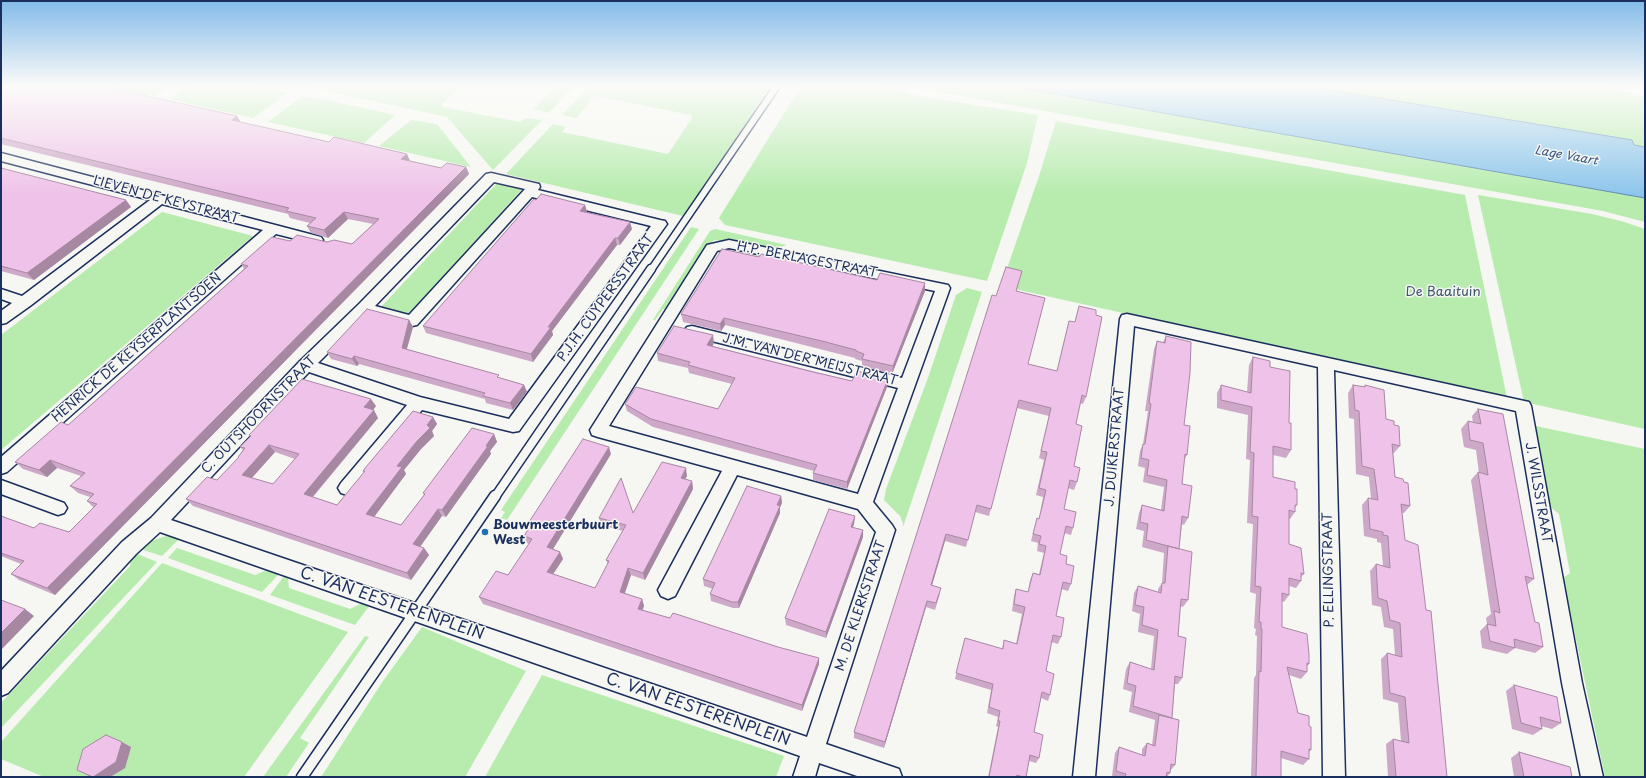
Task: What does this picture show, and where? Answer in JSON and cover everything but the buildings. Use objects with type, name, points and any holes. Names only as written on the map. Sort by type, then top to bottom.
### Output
[{"type":"street","name":"LIEVEN DE KEYSTRAAT","points":[[1,157],[332,244]]},
{"type":"street","name":"C. OUTSHOORNSTRAAT","points":[[157,523],[306,365],[364,308],[491,177],[534,187],[529,192]]},
{"type":"street","points":[[364,308],[412,321],[529,192]]},
{"type":"street","name":"P.J.H. CUYPERSSTRAAT","points":[[419,403],[513,426],[660,224],[529,192]]},
{"type":"street","points":[[1,319],[161,198]]},
{"type":"street","name":"HENRICK DE KEYSERPLANTSOEN","points":[[1,467],[273,229]]},
{"type":"street","name":"H.P. BERLAGESTRAAT","points":[[733,467],[598,430],[712,248],[728,244],[943,288],[908,385]]},
{"type":"street","points":[[1,294],[24,302]]},
{"type":"street","name":"J. DUIKERSTRAAT","points":[[1084,777],[1127,319],[1326,363]]},
{"type":"street","name":"J.M. VAN DER MEIJSTRAAT","points":[[665,324],[908,385]]},
{"type":"street","name":"P. ELLINGSTRAAT","points":[[1326,363],[1334,777]]},
{"type":"street","name":"J. WILSSTRAAT","points":[[1326,363],[1523,406],[1572,683],[1592,777]]},
{"type":"street","points":[[306,365],[419,403],[347,488]]},
{"type":"street","points":[[668,590],[733,467],[864,503],[908,385]]},
{"type":"street","points":[[1,487],[58,508]]},
{"type":"street","name":"M. DE KLERKSTRAAT","points":[[813,750],[886,530],[864,503]]},
{"type":"street","name":"C. VAN EESTERENPLEIN","points":[[157,523],[891,777]]},
{"type":"street","points":[[1,686],[130,548],[157,523]]},
{"type":"street","points":[[804,777],[813,750]]},
{"type":"lane","points":[[302,777],[752,122]]},
{"type":"green space","points":[[269,122],[387,122],[364,143]]},
{"type":"green space","points":[[408,122],[437,124],[471,167],[379,146]]},
{"type":"green space","points":[[452,122],[540,122],[493,170]]},
{"type":"green space","points":[[689,122],[746,122],[683,216],[506,174],[553,124],[566,127],[562,132],[668,154]]},
{"type":"green space","points":[[778,122],[1036,122],[1027,163],[987,281],[725,225],[719,218]]},
{"type":"green space","name":"De Baaituin","points":[[1056,122],[1063,122],[1465,195],[1507,398],[1001,286],[1039,176]]},
{"type":"green space","points":[[1108,122],[1216,122],[1645,198],[1645,222],[1603,211]]},
{"type":"green space","points":[[1525,122],[1645,122],[1645,147],[1634,145],[1626,139]]},
{"type":"green space","points":[[498,182],[523,188],[409,315],[381,307]]},
{"type":"green space","points":[[1478,195],[1592,214],[1645,229],[1645,429],[1524,402]]},
{"type":"green space","points":[[162,212],[253,236],[1,450],[1,335]]},
{"type":"green space","points":[[691,227],[699,229],[507,520],[501,518],[505,512],[501,510]]},
{"type":"green space","points":[[715,229],[787,245],[776,248],[714,240],[668,310],[663,309],[655,320],[653,320],[710,231]]},
{"type":"green space","points":[[967,288],[982,292],[903,527],[900,516],[884,500],[886,489],[928,378],[956,295]]},
{"type":"green space","points":[[1531,425],[1645,449],[1645,777],[1605,777],[1563,578],[1570,573],[1559,514],[1548,505]]},
{"type":"green space","points":[[166,536],[179,539],[162,556],[140,549],[148,542]]},
{"type":"green space","points":[[177,548],[255,575],[267,570],[279,574],[262,592],[168,558]]},
{"type":"green space","points":[[135,553],[157,562],[1,728],[1,703],[130,566],[131,558]]},
{"type":"green space","points":[[162,563],[348,632],[244,777],[44,777],[1,759],[1,742]]},
{"type":"green space","points":[[284,576],[288,577],[289,588],[350,609],[362,603],[370,605],[355,625],[270,595]]},
{"type":"green space","points":[[422,627],[526,671],[465,777],[321,777],[383,681]]},
{"type":"green space","points":[[365,636],[369,637],[300,738],[309,743],[286,777],[263,777]]},
{"type":"green space","points":[[542,675],[784,756],[776,777],[485,777]]},
{"type":"water","name":"Lage Vaart","points":[[1216,122],[1525,122],[1632,140],[1634,145],[1645,147],[1645,198]]},
{"type":"place","name":"Bouwmeesterbuurt West","points":[[485,532]]}]
